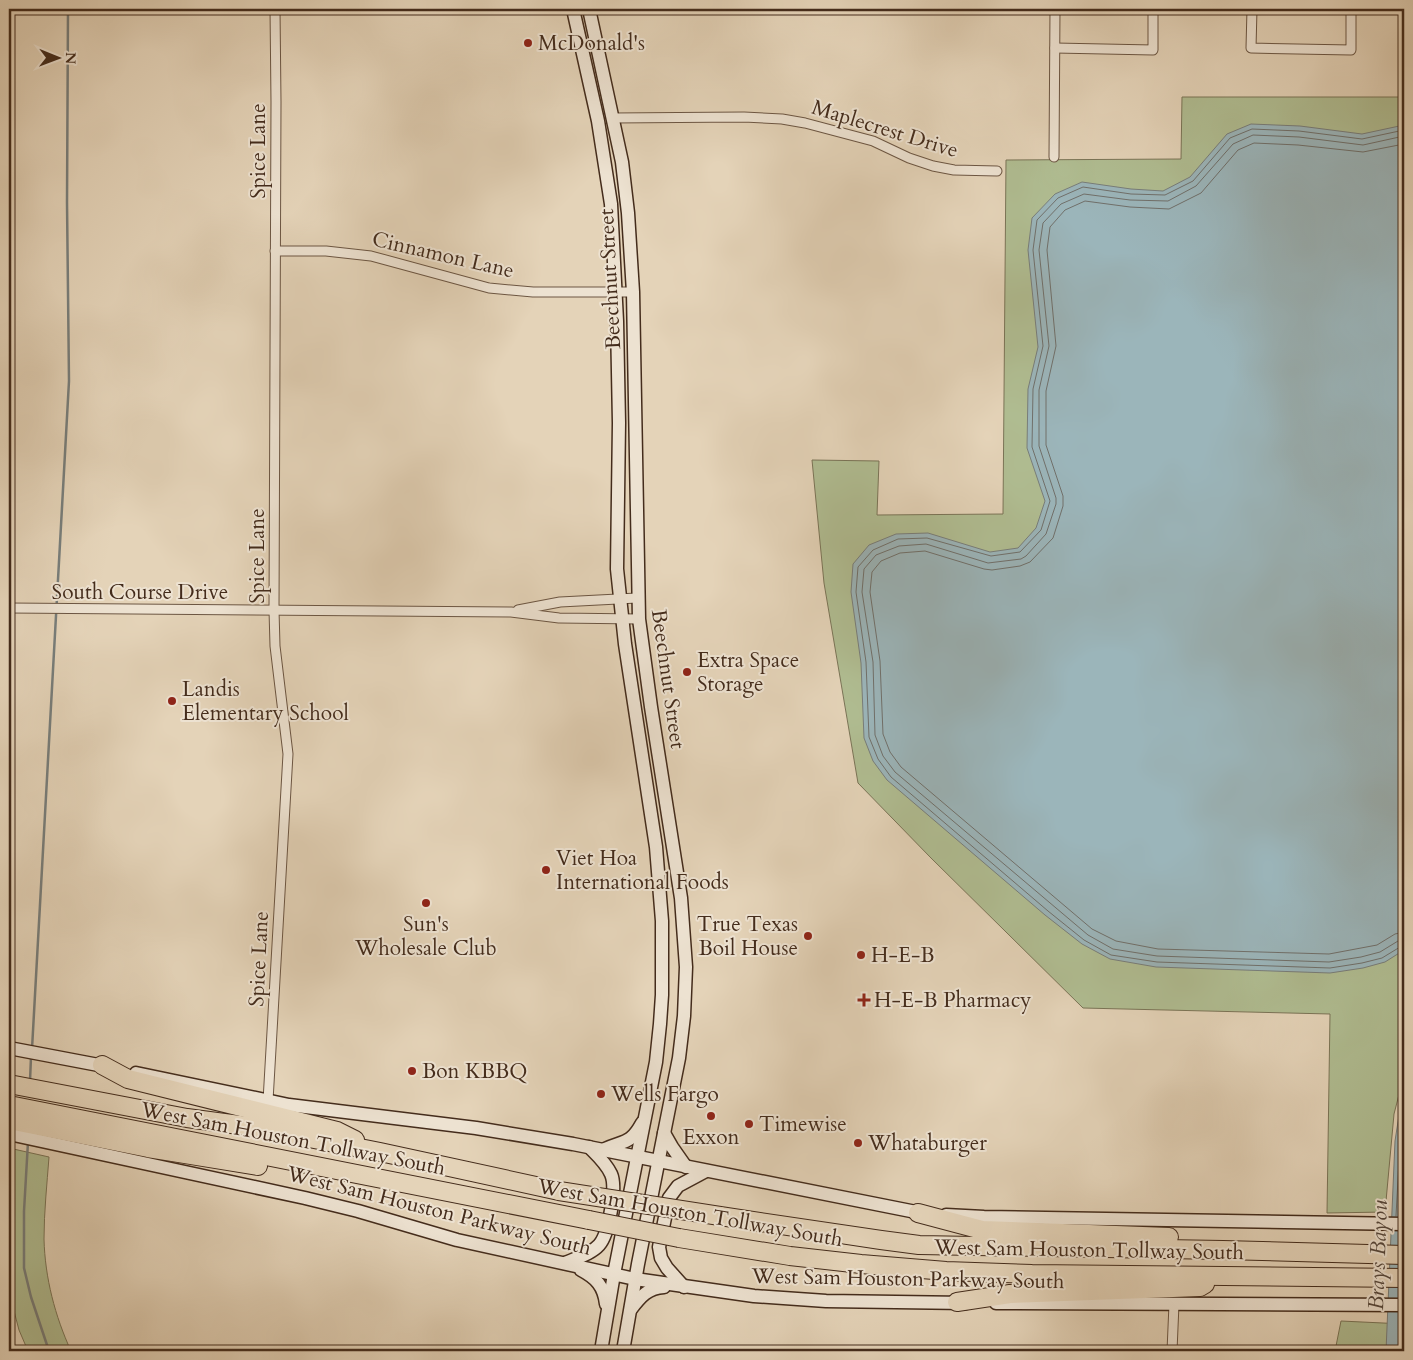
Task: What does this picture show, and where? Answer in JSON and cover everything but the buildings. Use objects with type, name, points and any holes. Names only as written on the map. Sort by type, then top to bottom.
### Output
[{"type":"highway","points":[[102,1065],[128,1079],[337,1131],[380,1152]]},
{"type":"highway","name":"West Sam Houston Tollway South","points":[[9,1084],[187,1118],[254,1127],[559,1191],[881,1240],[919,1244],[1404,1255]]},
{"type":"highway","points":[[11,1110],[59,1137],[148,1148],[270,1168],[290,1161]]},
{"type":"highway","name":"West Sam Houston Tollway South","points":[[11,1110],[48,1113],[680,1238],[790,1256],[918,1269],[1024,1274],[1404,1278]]},
{"type":"highway","points":[[918,1213],[982,1230],[1180,1238],[1223,1250]]},
{"type":"highway","points":[[957,1302],[1010,1294],[1200,1287],[1218,1276]]},
{"type":"main road","name":"Beechnut Street","points":[[573,9],[592,91],[610,196],[616,292],[619,423],[617,569],[619,598],[656,847],[662,921],[660,1024],[652,1083],[614,1274],[601,1351]]},
{"type":"main road","name":"Beechnut Street","points":[[589,9],[622,162],[628,213],[633,292],[637,598],[650,707],[664,786],[683,920],[686,966],[684,1016],[679,1058],[635,1279],[623,1351]]},
{"type":"main road","points":[[578,34],[594,30]]},
{"type":"main road","points":[[592,91],[599,95],[604,115],[613,118]]},
{"type":"main road","points":[[619,423],[636,424]]},
{"type":"main road","points":[[648,789],[664,786]]},
{"type":"main road","points":[[662,921],[683,920]]},
{"type":"main road","points":[[13,1048],[268,1101],[347,1113],[476,1128],[588,1146],[918,1213],[993,1217],[1404,1224]]},
{"type":"main road","points":[[602,1150],[632,1138],[646,1114]]},
{"type":"main road","points":[[664,1133],[686,1167]]},
{"type":"main road","name":"West Sam Houston Parkway South","points":[[9,1134],[59,1137],[358,1211],[457,1240],[635,1279],[754,1296],[817,1300],[957,1302],[1404,1305]]},
{"type":"main road","points":[[565,1263],[593,1250],[600,1244],[604,1238],[609,1219],[613,1194],[611,1173],[603,1161],[588,1146]]},
{"type":"main road","points":[[680,1286],[661,1258],[661,1239],[669,1198],[678,1186],[706,1171]]},
{"type":"main road","points":[[565,1263],[594,1277],[603,1289],[607,1311]]},
{"type":"main road","points":[[630,1311],[646,1292],[653,1288],[680,1286]]},
{"type":"street","name":"Spice Lane","points":[[268,1101],[288,754],[275,646],[274,610],[274,9]]},
{"type":"street","points":[[1054,157],[1055,9]]},
{"type":"street","points":[[1055,48],[1153,50],[1153,9]]},
{"type":"street","points":[[1252,9],[1251,48],[1351,50],[1351,9]]},
{"type":"street","name":"Maplecrest Drive","points":[[613,118],[744,117],[805,122],[873,141],[909,158],[933,166],[954,170],[997,171]]},
{"type":"street","name":"Cinnamon Lane","points":[[275,251],[326,252],[371,256],[489,288],[533,292],[633,292]]},
{"type":"street","name":"South Course Drive","points":[[511,612],[560,602],[637,598]]},
{"type":"street","name":"South Course Drive","points":[[9,608],[511,612],[559,618],[639,619]]},
{"type":"street","points":[[1172,1351],[1174,1304]]},
{"type":"green space","points":[[1182,97],[1404,97],[1404,1075],[1394,1114],[1385,1212],[1327,1213],[1330,1014],[1083,1008],[858,783],[824,583],[812,460],[879,461],[877,515],[1003,514],[1006,160],[1181,159]]},
{"type":"green space","points":[[9,1148],[49,1157],[44,1229],[46,1268],[60,1324],[71,1351],[28,1351],[19,1330],[9,1292]]},
{"type":"green space","points":[[1341,1321],[1404,1324],[1404,1351],[1335,1351]]},
{"type":"water","points":[[1251,124],[1300,126],[1362,134],[1404,125],[1404,950],[1385,962],[1363,968],[1330,973],[1156,967],[1110,959],[1082,944],[1045,915],[887,780],[873,761],[864,738],[861,663],[851,592],[853,564],[869,545],[896,534],[928,533],[990,552],[1018,548],[1036,528],[1045,501],[1027,448],[1028,389],[1038,347],[1028,250],[1032,218],[1055,194],[1082,182],[1131,189],[1163,191],[1190,177],[1227,134]]},
{"type":"water","points":[[1404,1083],[1404,1351],[1386,1351],[1395,1141]]},
{"type":"waterway","points":[[32,1049],[69,381],[67,202],[68,9]]},
{"type":"waterway","points":[[30,1081],[31,1057]]},
{"type":"waterway","points":[[28,1142],[24,1211],[24,1268],[31,1297],[49,1351]]},
{"type":"place","name":"McDonald's","points":[[528,43]]},
{"type":"place","name":"Extra Space Storage","points":[[687,672]]},
{"type":"place","name":"Landis Elementary School","points":[[172,701]]},
{"type":"place","name":"Viet Hoa International Foods","points":[[546,870]]},
{"type":"place","name":"Sun's Wholesale Club","points":[[426,903]]},
{"type":"place","name":"True Texas Boil House","points":[[808,936]]},
{"type":"place","name":"H-E-B","points":[[861,955]]},
{"type":"place","name":"H-E-B Pharmacy","points":[[864,1000]]},
{"type":"place","name":"Bon KBBQ","points":[[412,1071]]},
{"type":"place","name":"Wells Fargo","points":[[601,1094]]},
{"type":"place","name":"Exxon","points":[[711,1116]]},
{"type":"place","name":"Timewise","points":[[749,1124]]},
{"type":"place","name":"Whataburger","points":[[858,1143]]},
{"type":"water label","name":"Brays Bayou","points":[[1378,1255]]}]
